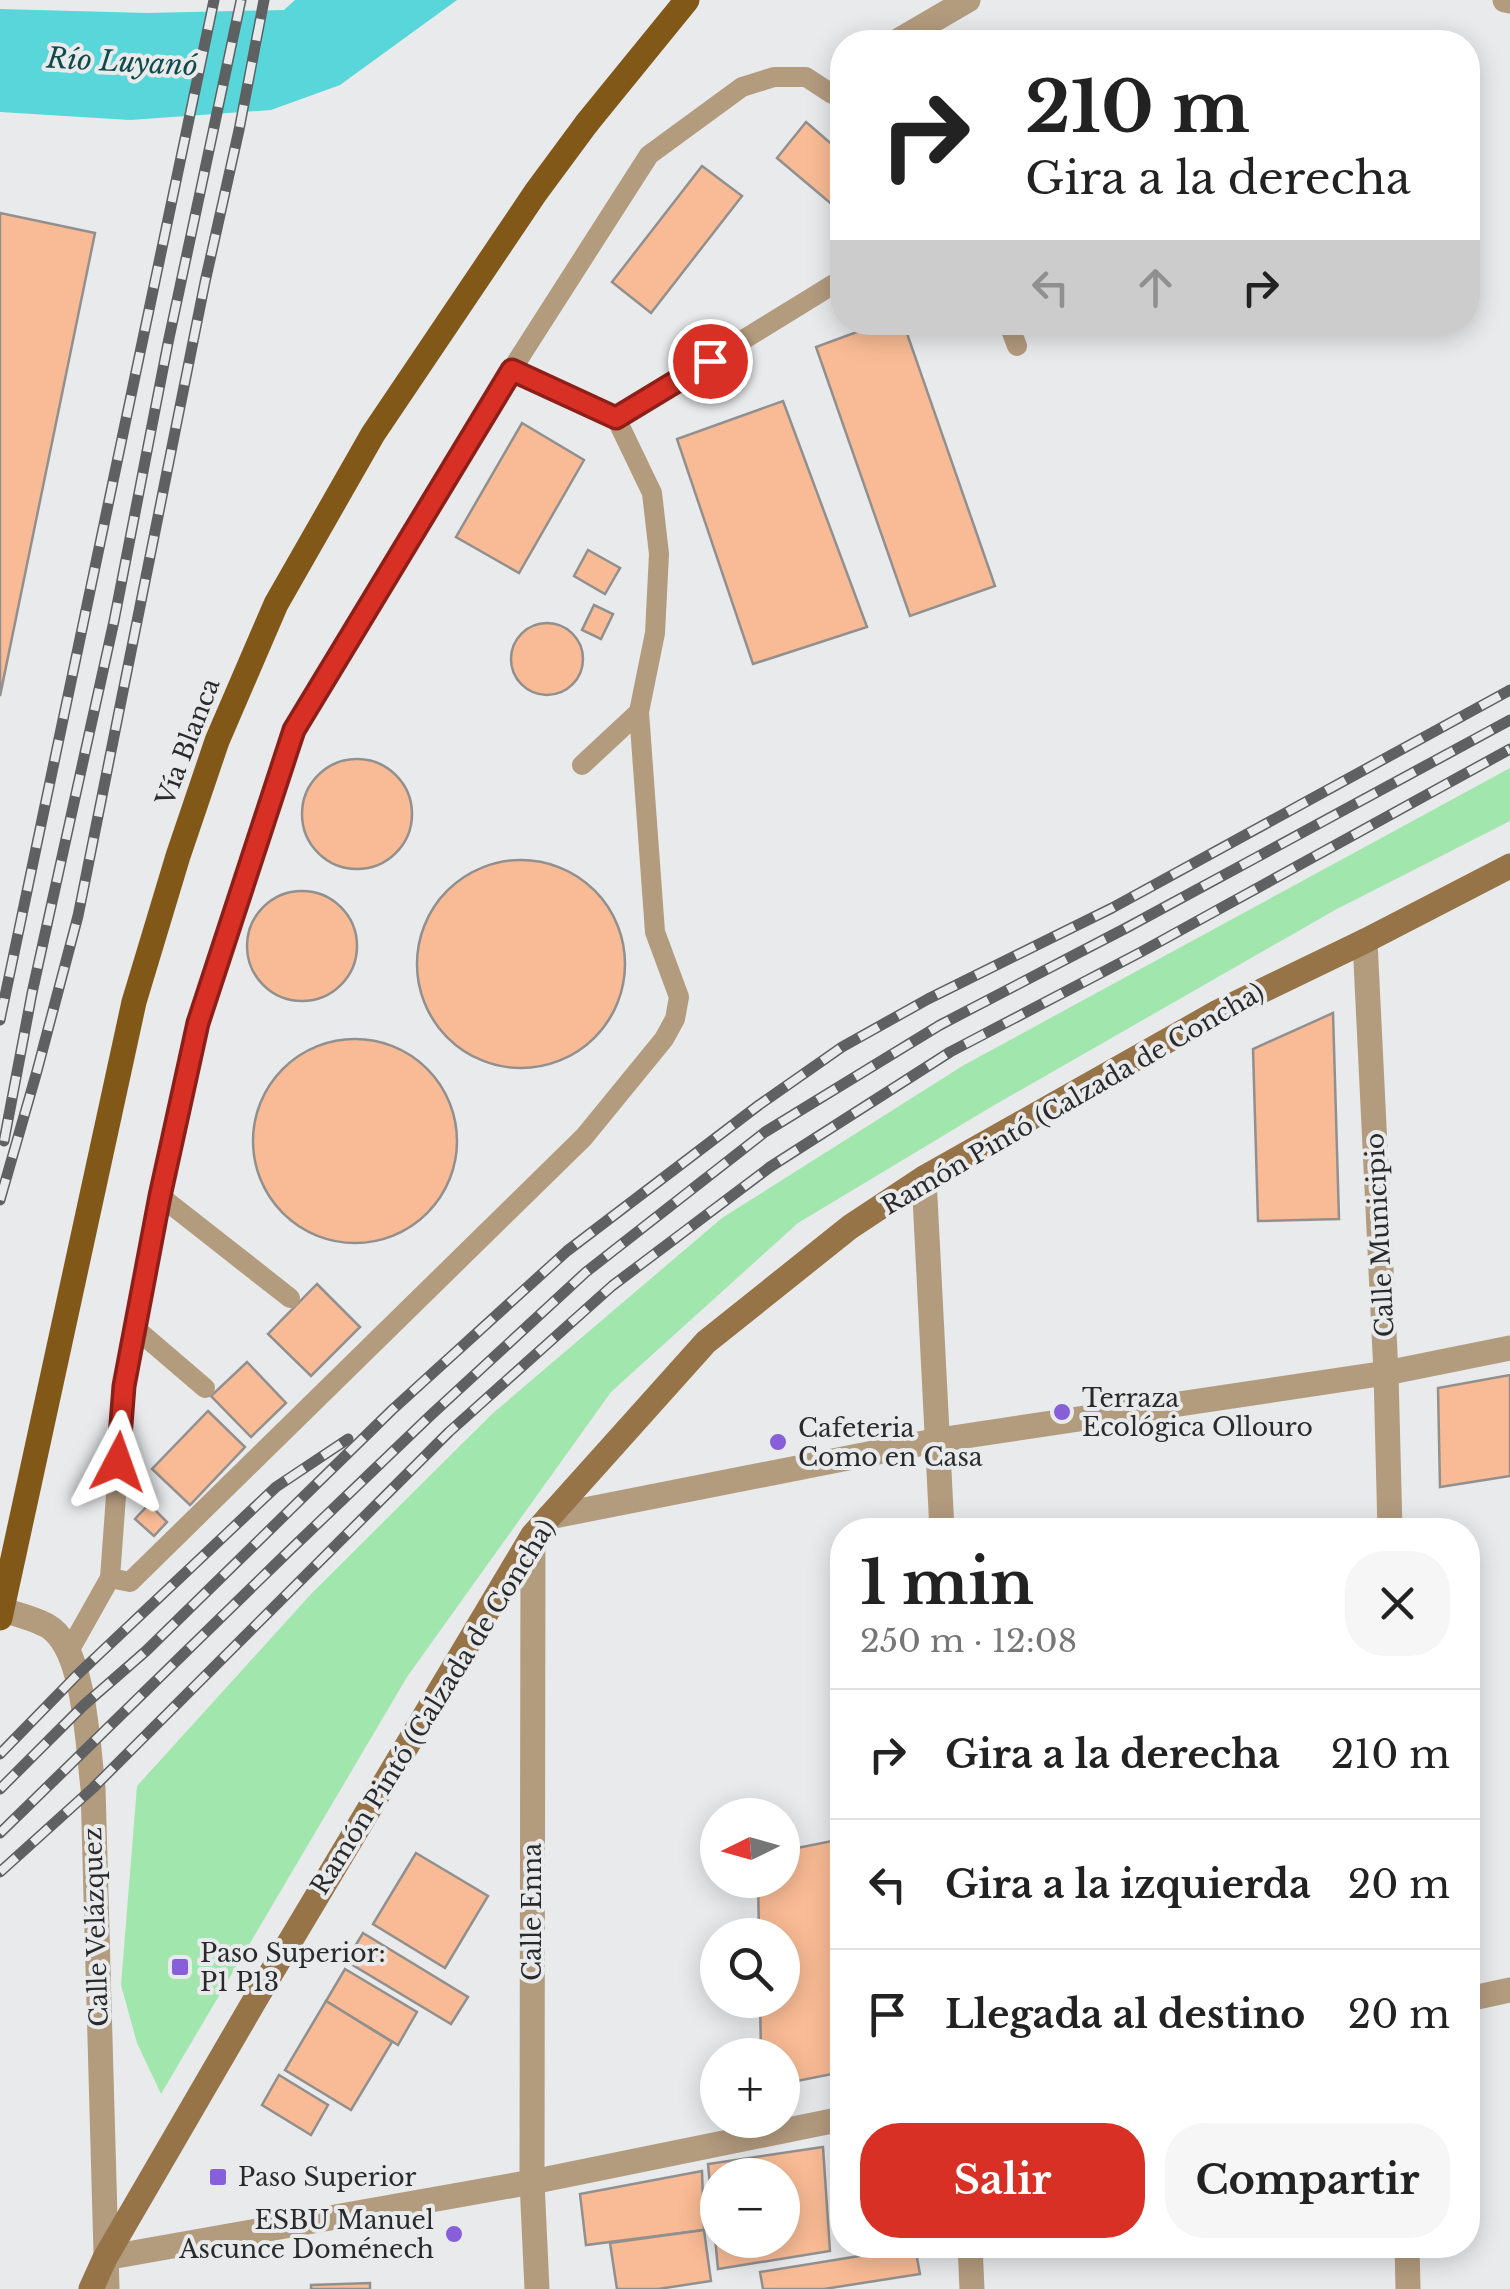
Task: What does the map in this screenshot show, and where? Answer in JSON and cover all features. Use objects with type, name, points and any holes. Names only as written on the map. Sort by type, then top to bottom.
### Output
[{"type":"main road","name":"Vía Blanca","points":[[0,1618],[134,1002],[216,742],[276,604],[373,434],[526,207],[587,123],[687,0]]},
{"type":"main road","name":"Ramón Pintó (Calzada de Concha)","points":[[91,2289],[105,2258],[255,2000],[541,1526],[706,1342],[850,1228],[924,1178],[1218,1012],[1510,866]]},
{"type":"street","points":[[918,30],[968,0]]},
{"type":"street","name":"Calle Municipio","points":[[1365,941],[1390,1518]]},
{"type":"street","points":[[924,1178],[942,1518]]},
{"type":"street","points":[[541,1526],[939,1440],[1386,1374],[1510,1348]]},
{"type":"street","name":"Calle Enna","points":[[537,2289],[532,2182],[541,1526]]},
{"type":"street","points":[[0,1609],[51,1628],[70,1651]]},
{"type":"street","name":"Calle Velázquez","points":[[70,1651],[84,1705],[92,1788],[107,2289]]},
{"type":"street","points":[[1480,1996],[1510,1990]]},
{"type":"street","points":[[105,2258],[532,2182],[830,2120]]},
{"type":"street","points":[[971,2258],[972,2289]]},
{"type":"street","points":[[1407,2258],[1408,2289]]},
{"type":"lane","points":[[70,1651],[110,1578],[124,1386],[198,1023],[294,730],[512,370],[650,154],[742,87],[774,77],[806,77],[830,88]]},
{"type":"lane","points":[[616,418],[830,286]]},
{"type":"lane","points":[[1012,335],[1016,346]]},
{"type":"lane","points":[[110,1578],[130,1582],[584,1138],[664,1039],[675,1019],[680,997],[655,932],[640,712],[655,633],[659,554],[652,493],[616,418],[512,370]]},
{"type":"lane","points":[[582,766],[640,712]]},
{"type":"lane","points":[[160,1196],[290,1298]]},
{"type":"lane","points":[[135,1328],[205,1388]]},
{"type":"green space","points":[[1510,768],[1510,821],[1335,910],[991,1107],[798,1223],[611,1392],[407,1677],[161,2094],[137,2043],[121,1985],[137,1786],[312,1593],[492,1414],[722,1218],[964,1065]]},
{"type":"water","name":"Río Luyanó","points":[[295,0],[457,0],[340,85],[271,110],[130,120],[0,112],[0,9],[147,13],[284,10]]},
{"type":"building","points":[[806,122],[830,143],[830,203],[777,158]]},
{"type":"building","points":[[702,166],[742,196],[651,313],[612,282]]},
{"type":"building","points":[[0,213],[95,233],[0,696]]},
{"type":"building","points":[[849,335],[908,335],[995,586],[910,616],[816,347]]},
{"type":"building","points":[[783,401],[867,627],[753,664],[677,439]]},
{"type":"building","points":[[522,423],[584,460],[519,573],[456,537]]},
{"type":"building","points":[[588,550],[620,568],[605,594],[574,576]]},
{"type":"building","points":[[594,605],[613,614],[601,639],[582,630]]},
{"type":"building","points":[[547,623],[572,634],[583,659],[572,684],[547,695],[522,684],[511,659],[522,634]]},
{"type":"building","points":[[357,759],[378,763],[396,775],[408,793],[412,814],[408,835],[396,853],[378,865],[357,869],[336,865],[318,853],[306,835],[302,814],[306,793],[318,775],[336,763]]},
{"type":"building","points":[[521,860],[561,868],[594,891],[617,924],[625,964],[617,1004],[594,1037],[561,1060],[521,1068],[481,1060],[448,1037],[425,1004],[417,964],[425,924],[448,891],[481,868]]},
{"type":"building","points":[[302,891],[323,895],[341,907],[353,925],[357,946],[353,967],[341,985],[323,997],[302,1001],[281,997],[263,985],[251,967],[247,946],[251,925],[263,907],[281,895]]},
{"type":"building","points":[[1333,1013],[1339,1219],[1258,1221],[1253,1049]]},
{"type":"building","points":[[355,1039],[394,1047],[427,1069],[449,1102],[457,1141],[449,1180],[427,1213],[394,1235],[355,1243],[316,1235],[283,1213],[261,1180],[253,1141],[261,1102],[283,1069],[316,1047]]},
{"type":"building","points":[[317,1284],[360,1327],[311,1376],[268,1334]]},
{"type":"building","points":[[247,1362],[286,1403],[251,1437],[211,1396]]},
{"type":"building","points":[[1510,1375],[1510,1476],[1440,1487],[1438,1388]]},
{"type":"building","points":[[208,1411],[245,1447],[190,1505],[152,1469]]},
{"type":"building","points":[[149,1504],[167,1522],[154,1536],[135,1519]]},
{"type":"building","points":[[830,1841],[830,2074],[800,2080],[800,2038],[761,2038],[760,2018],[800,2018],[800,1918],[759,1918],[758,1898],[800,1898],[800,1847]]},
{"type":"building","points":[[416,1853],[488,1896],[445,1968],[373,1924]]},
{"type":"building","points":[[363,1933],[468,1997],[451,2024],[346,1961]]},
{"type":"building","points":[[345,1969],[417,2012],[398,2045],[326,2001]]},
{"type":"building","points":[[326,2001],[392,2042],[351,2110],[285,2070]]},
{"type":"building","points":[[279,2075],[328,2105],[311,2135],[262,2105]]},
{"type":"building","points":[[823,2147],[830,2251],[800,2256],[800,2158],[749,2158]]},
{"type":"building","points":[[700,2171],[700,2231],[586,2245],[580,2194]]},
{"type":"building","points":[[700,2231],[700,2258],[708,2258],[711,2281],[658,2289],[617,2289],[610,2243]]},
{"type":"building","points":[[717,2258],[786,2258],[718,2269]]},
{"type":"building","points":[[847,2258],[917,2258],[920,2274],[824,2289],[763,2289],[760,2272]]},
{"type":"building","points":[[370,2283],[370,2289],[311,2289],[311,2285]]},
{"type":"railway","points":[[0,1020],[214,0]]},
{"type":"railway","points":[[4,1141],[241,0]]},
{"type":"railway","points":[[0,1200],[78,916],[264,0]]},
{"type":"railway","points":[[0,1789],[392,1410],[567,1251],[759,1105],[842,1047],[928,999],[1112,908],[1510,690]]},
{"type":"railway","points":[[0,1833],[431,1415],[586,1272],[765,1132],[940,1025],[1510,720]]},
{"type":"railway","points":[[0,1872],[93,1788],[449,1432],[612,1286],[770,1167],[950,1052],[1510,749]]},
{"type":"railway","points":[[0,1754],[76,1676],[276,1487],[348,1439]]},
{"type":"place","name":"Terraza Ecológica Ollouro","points":[[1062,1412]]},
{"type":"place","name":"Cafeteria Como en Casa","points":[[778,1442]]},
{"type":"place","name":"Paso Superior: P1 P13","points":[[180,1967]]},
{"type":"place","name":"Paso Superior","points":[[218,2177]]},
{"type":"place","name":"ESBU Manuel Ascunce Doménech","points":[[454,2234]]},
{"type":"route","points":[[118,1462],[124,1386],[198,1023],[294,730],[512,370],[616,418],[710,361]]}]
